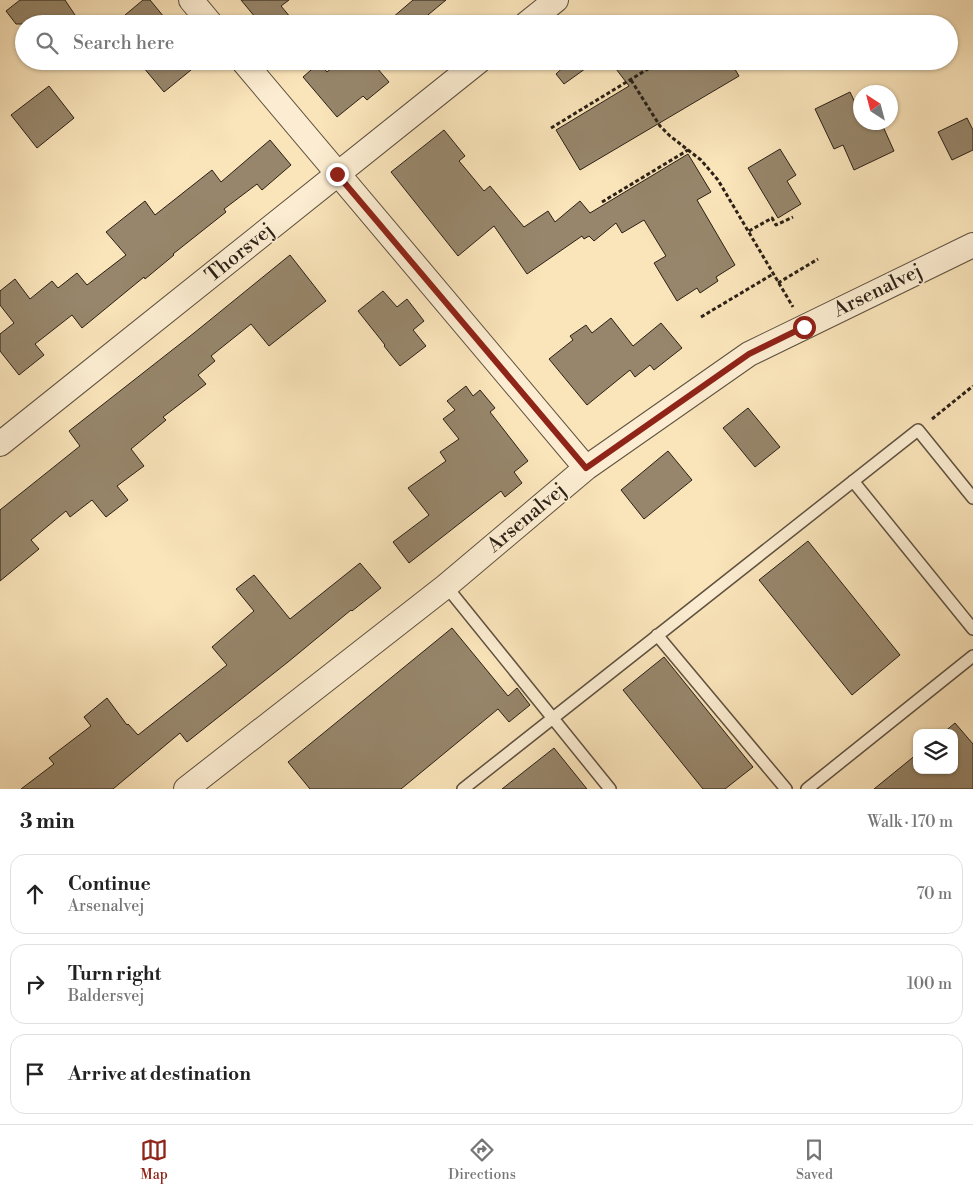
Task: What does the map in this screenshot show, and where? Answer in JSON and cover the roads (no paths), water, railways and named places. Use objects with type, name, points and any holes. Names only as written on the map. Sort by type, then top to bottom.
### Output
[{"type":"street","points":[[191,0],[204,15]]},
{"type":"street","points":[[537,15],[556,0]]},
{"type":"street","points":[[250,70],[586,468]]},
{"type":"street","name":"Thorsvej","points":[[0,444],[468,70]]},
{"type":"street","name":"Arsenalvej","points":[[186,789],[446,586],[586,468],[749,354],[973,245]]},
{"type":"lane","points":[[463,789],[918,430],[973,498]]},
{"type":"lane","points":[[853,481],[973,629]]},
{"type":"lane","points":[[446,586],[610,789]]},
{"type":"lane","points":[[657,635],[786,789]]},
{"type":"lane","points":[[807,789],[973,656]]}]
